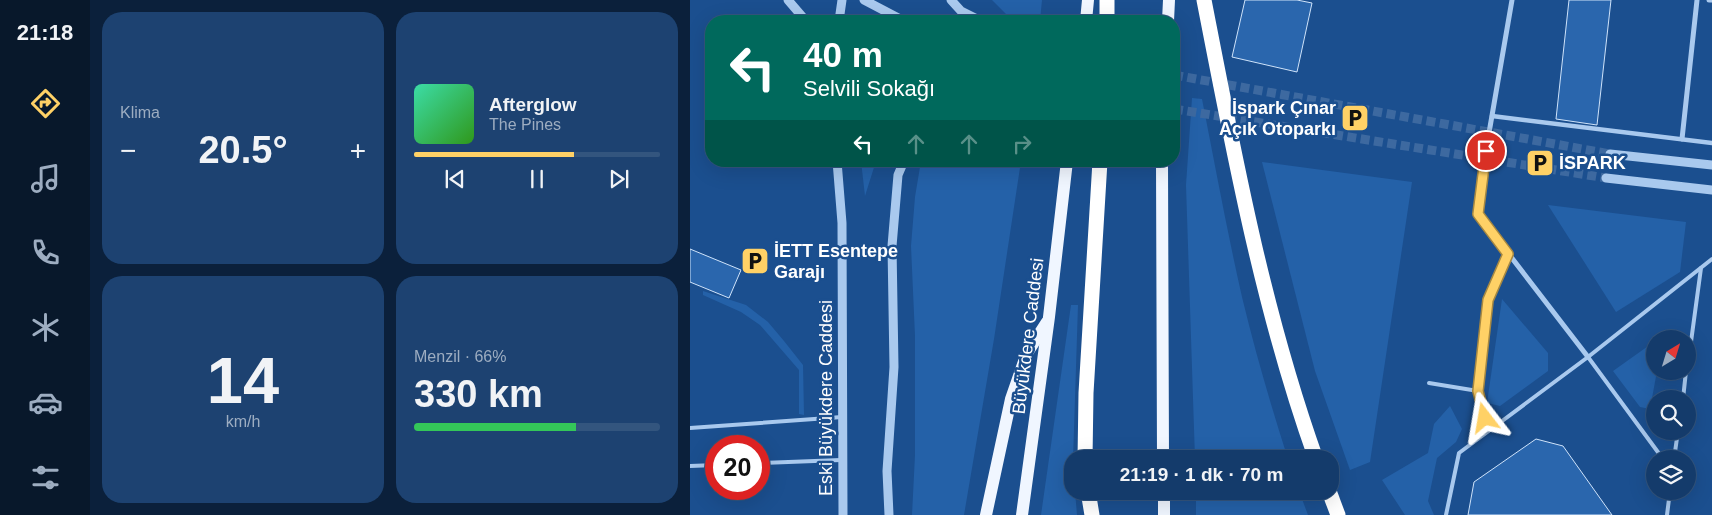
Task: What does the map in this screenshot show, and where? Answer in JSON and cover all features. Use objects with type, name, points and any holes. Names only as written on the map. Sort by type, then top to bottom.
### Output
[{"type":"highway","points":[[1107,0],[1107,15]]},
{"type":"highway","points":[[1204,0],[1238,176],[1296,399],[1313,450]]},
{"type":"highway","points":[[1085,450],[1086,393],[1100,167]]},
{"type":"highway","points":[[1090,500],[1092,515]]},
{"type":"highway","points":[[1332,500],[1338,515]]},
{"type":"main road","points":[[1087,15],[1088,0]]},
{"type":"main road","points":[[1168,15],[1169,0]]},
{"type":"main road","name":"Büyükdere Caddesi","points":[[1022,515],[1050,317],[1066,167]]},
{"type":"main road","points":[[1162,167],[1163,450]]},
{"type":"main road","points":[[986,515],[1011,399],[1027,353],[1050,317]]},
{"type":"main road","points":[[1164,500],[1164,515]]},
{"type":"street","points":[[788,0],[801,15]]},
{"type":"street","points":[[840,15],[842,0]]},
{"type":"street","points":[[864,0],[893,15]]},
{"type":"street","points":[[951,0],[961,11],[969,15]]},
{"type":"street","points":[[1512,0],[1485,156],[1478,214],[1588,357]]},
{"type":"street","points":[[1682,140],[1697,0]]},
{"type":"street","points":[[1492,116],[1712,143]]},
{"type":"street","points":[[1610,154],[1712,165]]},
{"type":"street","name":"Eski Büyükdere Caddesi","points":[[837,167],[842,223],[842,515]]},
{"type":"street","points":[[889,515],[887,471],[894,367],[892,246],[898,175],[901,167]]},
{"type":"street","points":[[1606,178],[1712,190]]},
{"type":"lane","points":[[1488,431],[1478,391],[1488,300],[1508,254]]},
{"type":"lane","points":[[1446,515],[1459,453],[1588,357],[1712,259]]},
{"type":"lane","points":[[1693,330],[1701,268]]},
{"type":"lane","points":[[1588,357],[1656,450]]},
{"type":"lane","points":[[1429,383],[1478,391]]},
{"type":"lane","points":[[690,428],[842,417]]},
{"type":"lane","points":[[770,463],[842,460]]},
{"type":"lane","points":[[690,466],[705,465]]},
{"type":"lane","points":[[1667,515],[1669,500]]},
{"type":"shaded area","points":[[992,0],[1042,0],[1041,15],[1007,15]]},
{"type":"shaded area","points":[[1192,98],[1202,99],[1242,297],[1252,338],[1285,450],[1195,450],[1186,185]]},
{"type":"shaded area","points":[[1262,162],[1412,182],[1370,462],[1350,470],[1315,371]]},
{"type":"shaded area","points":[[862,167],[874,167],[865,196]]},
{"type":"shaded area","points":[[920,167],[1020,167],[994,339],[964,515],[912,515],[915,455],[915,336],[911,246],[915,197]]},
{"type":"shaded area","points":[[1548,205],[1686,222],[1680,272],[1616,312]]},
{"type":"shaded area","points":[[703,291],[746,305],[768,322],[784,341],[803,365],[804,415],[799,414],[799,370],[760,325],[741,312],[703,295]]},
{"type":"shaded area","points":[[1502,299],[1548,353],[1548,371],[1500,406],[1487,403]]},
{"type":"shaded area","points":[[1071,305],[1078,305],[1073,450],[1064,450],[1064,500],[1076,500],[1077,515],[1041,515]]},
{"type":"shaded area","points":[[1646,348],[1646,380],[1655,380],[1654,390],[1646,390],[1646,408],[1640,407],[1613,371]]},
{"type":"shaded area","points":[[1450,406],[1462,429],[1456,442],[1437,458],[1428,501],[1434,515],[1405,515],[1382,480],[1428,453],[1434,424]]},
{"type":"shaded area","points":[[1196,500],[1302,500],[1308,515],[1196,515]]},
{"type":"building","points":[[1245,0],[1297,0],[1312,3],[1297,72],[1232,57]]},
{"type":"building","points":[[1569,0],[1611,0],[1597,125],[1556,119]]},
{"type":"building","points":[[690,249],[741,270],[729,298],[690,282]]},
{"type":"building","points":[[1536,439],[1563,446],[1612,515],[1468,515],[1474,482]]},
{"type":"tunnel","points":[[1180,76],[1610,154]]},
{"type":"tunnel","points":[[1180,110],[1606,178]]},
{"type":"place","name":"İspark Çınar Açık Otoparkı","points":[[1355,118]]},
{"type":"place","name":"İSPARK","points":[[1540,163]]},
{"type":"place","name":"İETT Esentepe Garajı","points":[[755,261]]},
{"type":"route","points":[[1485,418],[1478,391],[1488,300],[1508,254],[1478,214],[1486,151]]}]
